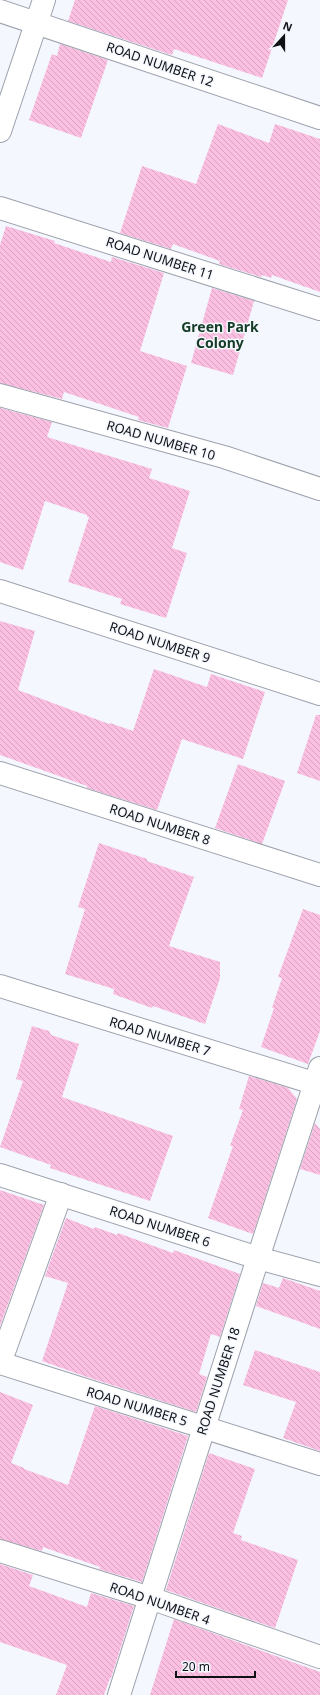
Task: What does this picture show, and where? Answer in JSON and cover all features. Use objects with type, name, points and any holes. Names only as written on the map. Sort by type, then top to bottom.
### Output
[{"type":"street","points":[[0,131],[44,0]]},
{"type":"street","name":"ROAD NUMBER 12","points":[[0,11],[37,22],[320,118]]},
{"type":"street","name":"ROAD NUMBER 11","points":[[0,208],[320,309]]},
{"type":"street","name":"ROAD NUMBER 10","points":[[0,395],[224,457],[320,489]]},
{"type":"street","name":"ROAD NUMBER 9","points":[[0,591],[320,694]]},
{"type":"street","name":"ROAD NUMBER 8","points":[[0,773],[320,876]]},
{"type":"street","name":"ROAD NUMBER 7","points":[[0,986],[319,1079]]},
{"type":"street","name":"ROAD NUMBER 18","points":[[119,1695],[258,1258],[319,1079]]},
{"type":"street","name":"ROAD NUMBER 6","points":[[0,1175],[258,1258],[320,1275]]},
{"type":"street","points":[[0,1363],[61,1194]]},
{"type":"street","name":"ROAD NUMBER 5","points":[[0,1363],[204,1426],[320,1464]]},
{"type":"street","name":"ROAD NUMBER 4","points":[[0,1551],[150,1598],[320,1657]]},
{"type":"building","points":[[75,0],[288,0],[262,78],[174,49],[172,55],[68,21]]},
{"type":"building","points":[[60,44],[108,60],[81,138],[29,120],[52,54],[57,56]]},
{"type":"building","points":[[218,124],[269,143],[275,124],[320,139],[320,292],[272,275],[271,278],[262,275],[261,277],[219,264],[220,261],[173,244],[171,249],[120,233],[142,166],[196,184]]},
{"type":"building","points":[[6,226],[55,241],[54,243],[111,262],[112,257],[164,273],[140,351],[187,366],[168,428],[138,420],[139,417],[64,392],[62,399],[0,383],[0,245]]},
{"type":"building","points":[[212,288],[254,301],[233,375],[191,363]]},
{"type":"building","points":[[0,408],[52,422],[47,437],[152,469],[149,478],[190,491],[172,548],[187,553],[166,618],[120,604],[122,599],[68,582],[89,517],[87,517],[87,515],[45,501],[23,570],[0,562]]},
{"type":"building","points":[[0,621],[35,631],[18,690],[109,724],[110,723],[133,731],[154,669],[207,687],[211,674],[265,692],[243,759],[182,739],[157,810],[87,788],[87,786],[0,755]]},
{"type":"building","points":[[316,715],[320,715],[320,781],[297,773]]},
{"type":"building","points":[[238,764],[285,781],[262,844],[215,828]]},
{"type":"building","points":[[99,843],[194,877],[169,946],[220,962],[220,978],[205,1024],[153,1006],[152,1008],[113,994],[114,989],[65,974],[85,909],[78,907]]},
{"type":"building","points":[[303,909],[320,915],[320,1031],[308,1064],[261,1047],[282,978],[278,977]]},
{"type":"building","points":[[32,1026],[49,1031],[51,1035],[79,1044],[62,1097],[173,1136],[150,1201],[50,1168],[51,1165],[0,1147],[23,1081],[16,1079]]},
{"type":"building","points":[[249,1076],[288,1088],[297,1099],[253,1234],[208,1218],[233,1146],[230,1146],[243,1110],[239,1109]]},
{"type":"building","points":[[315,1123],[320,1129],[320,1175],[300,1169]]},
{"type":"building","points":[[0,1190],[44,1205],[0,1326]]},
{"type":"building","points":[[66,1218],[94,1229],[95,1227],[117,1235],[118,1233],[173,1253],[174,1250],[240,1274],[220,1337],[211,1334],[199,1374],[207,1377],[196,1412],[42,1361],[68,1283],[45,1276]]},
{"type":"building","points":[[283,1278],[320,1291],[320,1329],[256,1306],[263,1283],[279,1288]]},
{"type":"building","points":[[255,1350],[320,1372],[320,1451],[283,1438],[296,1402],[243,1385]]},
{"type":"building","points":[[0,1392],[33,1405],[11,1463],[68,1485],[95,1406],[188,1436],[142,1582],[99,1569],[100,1567],[43,1547],[42,1551],[0,1539]]},
{"type":"building","points":[[209,1453],[255,1469],[233,1533],[242,1536],[241,1540],[298,1560],[275,1628],[166,1590]]},
{"type":"building","points":[[0,1564],[33,1575],[29,1586],[87,1607],[91,1593],[134,1606],[111,1678],[104,1695],[56,1695],[67,1665],[0,1642]]},
{"type":"building","points":[[174,1619],[320,1672],[320,1695],[150,1695]]},
{"type":"district","name":"Green Park Colony","points":[[220,336]]}]
